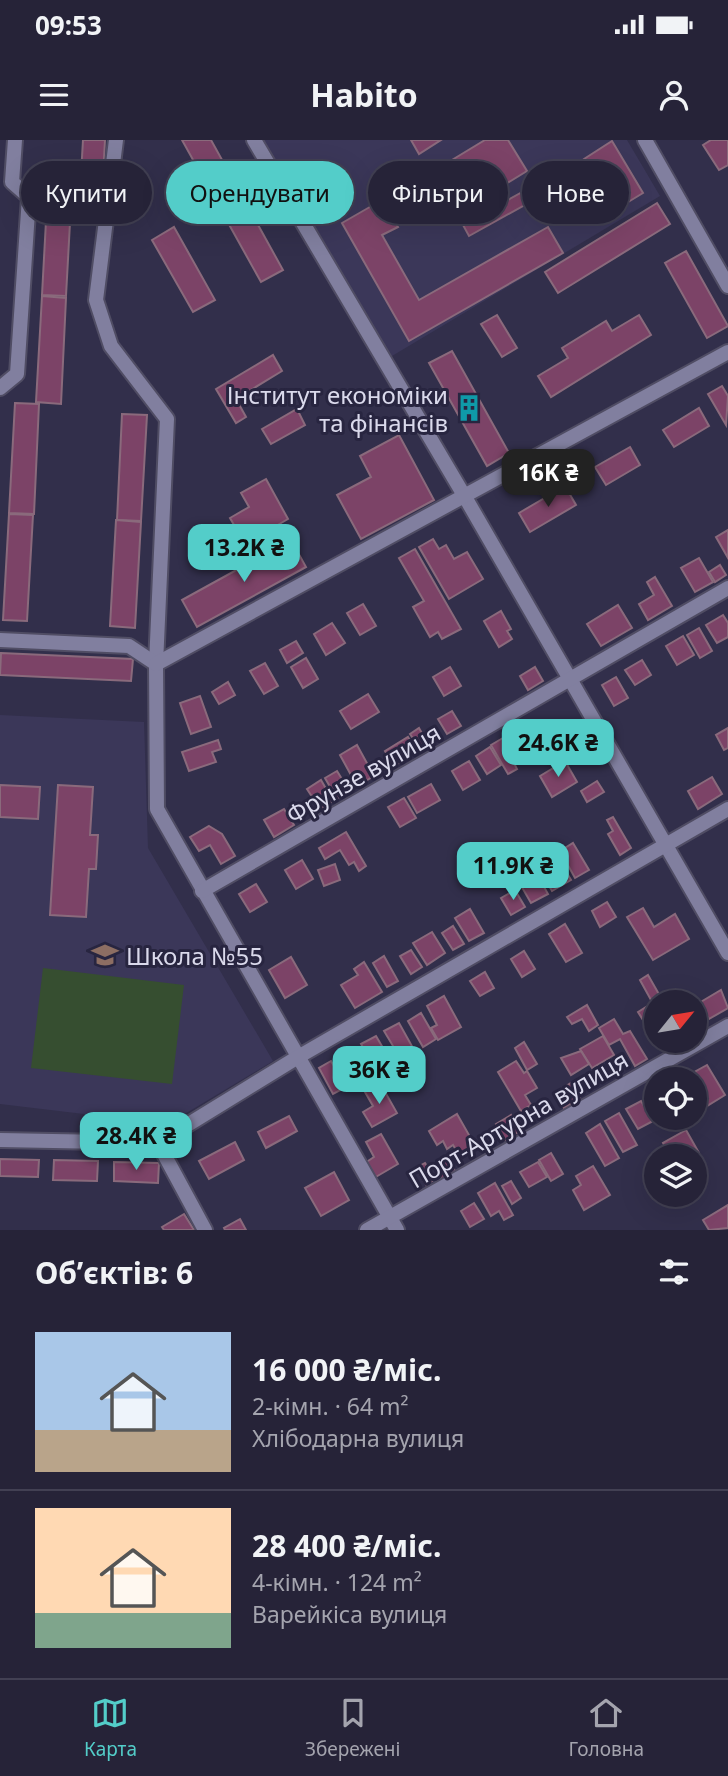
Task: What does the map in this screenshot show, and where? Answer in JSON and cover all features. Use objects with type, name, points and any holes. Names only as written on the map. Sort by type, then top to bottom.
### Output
[{"type":"street","points":[[0,388],[17,374],[29,197],[12,182],[15,140]]},
{"type":"street","points":[[116,140],[96,300],[111,346],[167,419],[156,664],[157,809],[393,1224]]},
{"type":"street","points":[[254,140],[465,497],[728,953]]},
{"type":"street","points":[[645,140],[728,286]]},
{"type":"street","points":[[156,664],[728,352]]},
{"type":"street","name":"Фрунзе вулиця","points":[[202,891],[728,588]]},
{"type":"street","points":[[0,639],[129,646],[156,664]]},
{"type":"street","points":[[0,1140],[158,1143],[298,1058],[728,809]]},
{"type":"street","name":"Порт-Артурна вулиця","points":[[367,1230],[393,1224],[728,1027]]},
{"type":"street","points":[[158,1143],[205,1230]]},
{"type":"shaded area","points":[[257,140],[627,140],[660,196],[629,215],[629,161],[522,161],[522,224],[613,224],[387,359],[307,224],[354,224],[354,161],[269,161]]},
{"type":"shaded area","name":"Школа №55","points":[[0,715],[144,722],[148,848],[273,1061],[168,1124],[0,1104]]},
{"type":"green space","points":[[43,968],[184,985],[172,1084],[31,1068]]},
{"type":"building","points":[[83,140],[105,140],[104,161],[82,161]]},
{"type":"building","points":[[182,140],[211,140],[223,161],[194,161]]},
{"type":"building","points":[[411,140],[441,140],[419,154]]},
{"type":"building","points":[[485,140],[508,140],[522,163],[522,174],[508,183],[508,161],[450,161]]},
{"type":"building","points":[[711,140],[728,140],[728,165],[719,170],[703,145]]},
{"type":"building","points":[[612,141],[624,161],[585,161],[584,159]]},
{"type":"building","points":[[629,170],[643,193],[629,202]]},
{"type":"building","points":[[522,192],[522,206],[508,214],[508,200]]},
{"type":"building","points":[[657,203],[670,224],[558,293],[545,272],[623,224],[629,224],[629,220]]},
{"type":"building","points":[[368,208],[368,224],[396,224],[398,227],[382,235],[419,300],[548,227],[563,253],[409,341],[343,224],[354,224],[354,216]]},
{"type":"building","points":[[46,224],[70,224],[66,296],[42,295]]},
{"type":"building","points":[[229,224],[258,224],[283,270],[261,282]]},
{"type":"building","points":[[465,224],[491,224],[469,236]]},
{"type":"building","points":[[174,227],[215,300],[193,312],[152,240]]},
{"type":"building","points":[[686,251],[728,326],[707,338],[665,263]]},
{"type":"building","points":[[42,296],[66,298],[61,404],[36,402]]},
{"type":"building","points":[[497,315],[517,348],[502,357],[481,324]]},
{"type":"building","points":[[639,315],[651,335],[551,397],[538,376],[568,358],[562,348],[606,321],[612,331]]},
{"type":"building","name":"Інститут економіки та фінансів","points":[[452,351],[509,453],[487,466],[429,363]]},
{"type":"building","points":[[273,355],[282,371],[236,399],[246,417],[236,423],[216,389]]},
{"type":"building","points":[[722,386],[728,396],[726,425],[708,394]]},
{"type":"building","points":[[15,403],[39,404],[34,514],[9,513]]},
{"type":"building","points":[[699,408],[709,426],[674,447],[663,430]]},
{"type":"building","points":[[297,409],[305,425],[271,444],[262,429]]},
{"type":"building","points":[[122,414],[147,415],[141,521],[117,520]]},
{"type":"building","points":[[399,435],[434,500],[361,539],[337,495],[371,477],[360,456]]},
{"type":"building","points":[[630,447],[640,465],[606,485],[595,467]]},
{"type":"building","points":[[266,479],[288,519],[245,544],[230,518],[249,507],[241,493]]},
{"type":"building","points":[[565,486],[576,505],[530,532],[519,513]]},
{"type":"building","points":[[9,514],[33,515],[27,621],[3,620]]},
{"type":"building","points":[[116,520],[141,522],[135,628],[110,626]]},
{"type":"building","points":[[728,530],[728,558],[716,537]]},
{"type":"building","points":[[433,539],[439,549],[446,545],[454,559],[467,552],[483,579],[449,599],[419,547]]},
{"type":"building","points":[[291,540],[306,567],[197,627],[182,600]]},
{"type":"building","points":[[415,549],[461,629],[442,639],[438,632],[430,637],[413,607],[424,601],[399,558]]},
{"type":"building","points":[[699,558],[713,582],[695,592],[681,568]]},
{"type":"building","points":[[720,565],[726,575],[715,582],[709,572]]},
{"type":"building","points":[[655,577],[672,606],[648,620],[639,604],[654,595],[647,582]]},
{"type":"building","points":[[363,604],[376,626],[360,635],[347,613]]},
{"type":"building","points":[[618,605],[632,628],[601,646],[587,624]]},
{"type":"building","points":[[501,611],[511,629],[507,631],[512,639],[499,647],[484,621]]},
{"type":"building","points":[[723,615],[728,623],[728,637],[717,643],[706,625]]},
{"type":"building","points":[[332,623],[345,643],[326,655],[314,634]]},
{"type":"building","points":[[699,628],[712,651],[700,658],[687,635]]},
{"type":"building","points":[[683,636],[694,655],[677,665],[666,646]]},
{"type":"building","points":[[296,641],[303,653],[287,663],[280,650]]},
{"type":"building","points":[[1,653],[133,659],[131,681],[0,675]]},
{"type":"building","points":[[306,658],[318,679],[303,688],[291,667]]},
{"type":"building","points":[[642,660],[651,675],[635,685],[625,670]]},
{"type":"building","points":[[265,663],[278,686],[264,694],[250,671]]},
{"type":"building","points":[[450,667],[461,686],[444,696],[433,677]]},
{"type":"building","points":[[535,667],[543,681],[528,690],[520,676]]},
{"type":"building","points":[[616,677],[628,698],[614,706],[602,685]]},
{"type":"building","points":[[228,682],[235,695],[219,704],[212,692]]},
{"type":"building","points":[[368,694],[379,712],[351,729],[340,711]]},
{"type":"building","points":[[200,696],[211,727],[191,734],[180,703]]},
{"type":"building","points":[[452,711],[461,726],[447,734],[438,719]]},
{"type":"building","points":[[419,728],[428,744],[420,749],[410,734]]},
{"type":"building","points":[[728,728],[728,748],[724,750],[716,735]]},
{"type":"building","points":[[508,735],[518,752],[511,757],[517,769],[508,774],[491,745]]},
{"type":"building","points":[[408,737],[417,752],[394,766],[385,751]]},
{"type":"building","points":[[218,740],[221,749],[212,752],[216,762],[189,771],[182,752]]},
{"type":"building","points":[[357,745],[374,776],[357,786],[340,755]]},
{"type":"building","points":[[490,747],[501,765],[487,774],[476,756]]},
{"type":"building","points":[[469,761],[480,780],[463,790],[452,771]]},
{"type":"building","points":[[565,761],[577,782],[552,797],[540,776]]},
{"type":"building","points":[[337,771],[350,792],[337,799],[325,778]]},
{"type":"building","points":[[712,777],[722,794],[698,809],[688,791]]},
{"type":"building","points":[[321,780],[333,801],[320,809],[307,789]]},
{"type":"building","points":[[597,781],[604,792],[587,802],[581,791]]},
{"type":"building","points":[[431,784],[440,800],[417,813],[408,797]]},
{"type":"building","points":[[0,785],[40,787],[38,819],[0,817]]},
{"type":"building","points":[[58,785],[93,787],[90,835],[98,835],[96,869],[89,869],[86,917],[50,915]]},
{"type":"building","points":[[404,798],[416,818],[400,827],[388,807]]},
{"type":"building","points":[[284,809],[294,825],[274,837],[264,820]]},
{"type":"building","points":[[613,817],[631,848],[620,855],[608,834],[613,831],[607,820]]},
{"type":"building","points":[[209,826],[222,834],[235,856],[221,864],[210,845],[199,851],[190,837]]},
{"type":"building","points":[[346,832],[366,866],[359,871],[354,862],[349,865],[340,850],[325,859],[319,848]]},
{"type":"building","points":[[573,843],[589,870],[575,878],[560,851]]},
{"type":"building","points":[[302,860],[313,879],[296,889],[285,870]]},
{"type":"building","points":[[561,863],[571,880],[552,891],[542,874]]},
{"type":"building","points":[[335,864],[340,880],[324,886],[318,870]]},
{"type":"building","points":[[532,865],[548,894],[531,903],[515,875]]},
{"type":"building","points":[[256,884],[267,902],[250,912],[239,894]]},
{"type":"building","points":[[515,890],[525,907],[511,915],[501,898]]},
{"type":"building","points":[[607,902],[616,917],[600,927],[592,911]]},
{"type":"building","points":[[643,908],[654,927],[675,914],[689,939],[653,960],[627,917]]},
{"type":"building","points":[[470,909],[484,933],[469,941],[455,918]]},
{"type":"building","points":[[565,924],[582,953],[566,962],[549,934]]},
{"type":"building","points":[[453,926],[464,944],[453,950],[442,933]]},
{"type":"building","points":[[432,932],[445,953],[427,965],[413,943]]},
{"type":"building","points":[[411,950],[422,967],[411,974],[400,956]]},
{"type":"building","points":[[524,951],[535,969],[522,977],[511,959]]},
{"type":"building","points":[[384,956],[398,981],[387,987],[373,963]]},
{"type":"building","points":[[291,957],[307,985],[285,998],[269,970]]},
{"type":"building","points":[[364,962],[382,992],[355,1008],[341,985],[358,975],[354,969]]},
{"type":"building","points":[[485,972],[494,988],[480,996],[470,981]]},
{"type":"building","points":[[648,975],[657,990],[646,990],[640,980]]},
{"type":"building","points":[[721,990],[728,1008],[709,1019],[707,998]]},
{"type":"building","points":[[444,996],[461,1027],[438,1040],[431,1028],[437,1025],[427,1006]]},
{"type":"building","points":[[587,1005],[598,1025],[589,1031],[582,1019],[572,1024],[567,1017]]},
{"type":"building","points":[[644,1008],[644,1022],[638,1012]]},
{"type":"building","points":[[421,1013],[436,1039],[423,1047],[408,1021]]},
{"type":"building","points":[[614,1019],[623,1034],[630,1031],[647,1059],[635,1066],[620,1039],[609,1045],[599,1028]]},
{"type":"building","points":[[399,1023],[413,1048],[399,1056],[384,1031]]},
{"type":"building","points":[[376,1036],[389,1058],[374,1066],[361,1044]]},
{"type":"building","points":[[603,1036],[614,1055],[592,1068],[580,1049]]},
{"type":"building","points":[[524,1042],[537,1064],[527,1070],[515,1048]]},
{"type":"building","points":[[581,1051],[589,1064],[571,1075],[561,1058]]},
{"type":"building","points":[[331,1061],[346,1087],[333,1094],[319,1068]]},
{"type":"building","points":[[516,1061],[524,1073],[527,1071],[537,1088],[525,1095],[531,1105],[521,1111],[498,1072]]},
{"type":"building","points":[[707,1065],[725,1095],[707,1106],[707,1067],[703,1067]]},
{"type":"building","points":[[380,1083],[397,1113],[372,1127],[363,1112],[373,1106],[365,1092]]},
{"type":"building","points":[[571,1083],[580,1098],[564,1108],[555,1093]]},
{"type":"building","points":[[641,1101],[644,1106],[644,1126],[638,1129],[626,1109]]},
{"type":"building","points":[[619,1113],[637,1145],[623,1152],[605,1121]]},
{"type":"building","points":[[457,1114],[477,1149],[461,1158],[453,1145],[447,1149],[443,1141],[437,1145],[429,1131]]},
{"type":"building","points":[[511,1115],[520,1131],[505,1140],[496,1124]]},
{"type":"building","points":[[289,1116],[297,1131],[266,1148],[258,1132]]},
{"type":"building","points":[[600,1124],[619,1158],[605,1166],[586,1133]]},
{"type":"building","points":[[686,1130],[694,1144],[664,1144]]},
{"type":"building","points":[[381,1134],[398,1164],[374,1178],[365,1163],[374,1157],[366,1142]]},
{"type":"building","points":[[235,1142],[244,1160],[209,1179],[199,1161]]},
{"type":"building","points":[[551,1153],[563,1174],[551,1181],[539,1160]]},
{"type":"building","points":[[448,1158],[455,1171],[441,1179],[434,1166]]},
{"type":"building","points":[[0,1159],[39,1160],[38,1177],[0,1176]]},
{"type":"building","points":[[54,1160],[98,1161],[97,1181],[53,1180]]},
{"type":"building","points":[[114,1162],[159,1163],[158,1183],[114,1181]]},
{"type":"building","points":[[538,1162],[547,1177],[529,1187],[520,1172]]},
{"type":"building","points":[[425,1163],[435,1179],[426,1185],[416,1168]]},
{"type":"building","points":[[593,1166],[610,1195],[584,1210],[573,1190],[581,1185],[576,1176]]},
{"type":"building","points":[[334,1172],[349,1200],[321,1216],[305,1188]]},
{"type":"building","points":[[511,1181],[521,1198],[512,1204],[502,1186]]},
{"type":"building","points":[[495,1183],[513,1215],[504,1220],[499,1211],[491,1216],[478,1193]]},
{"type":"building","points":[[474,1203],[484,1219],[470,1227],[461,1211]]},
{"type":"building","points":[[728,1205],[728,1228],[709,1230],[703,1220]]},
{"type":"building","points":[[184,1214],[194,1230],[164,1230],[162,1227]]},
{"type":"building","points":[[240,1219],[246,1230],[225,1230],[224,1228]]},
{"type":"place","name":"Інститут економіки та фінансів","points":[[469,408]]},
{"type":"place","name":"Школа №55","points":[[105,955]]}]
